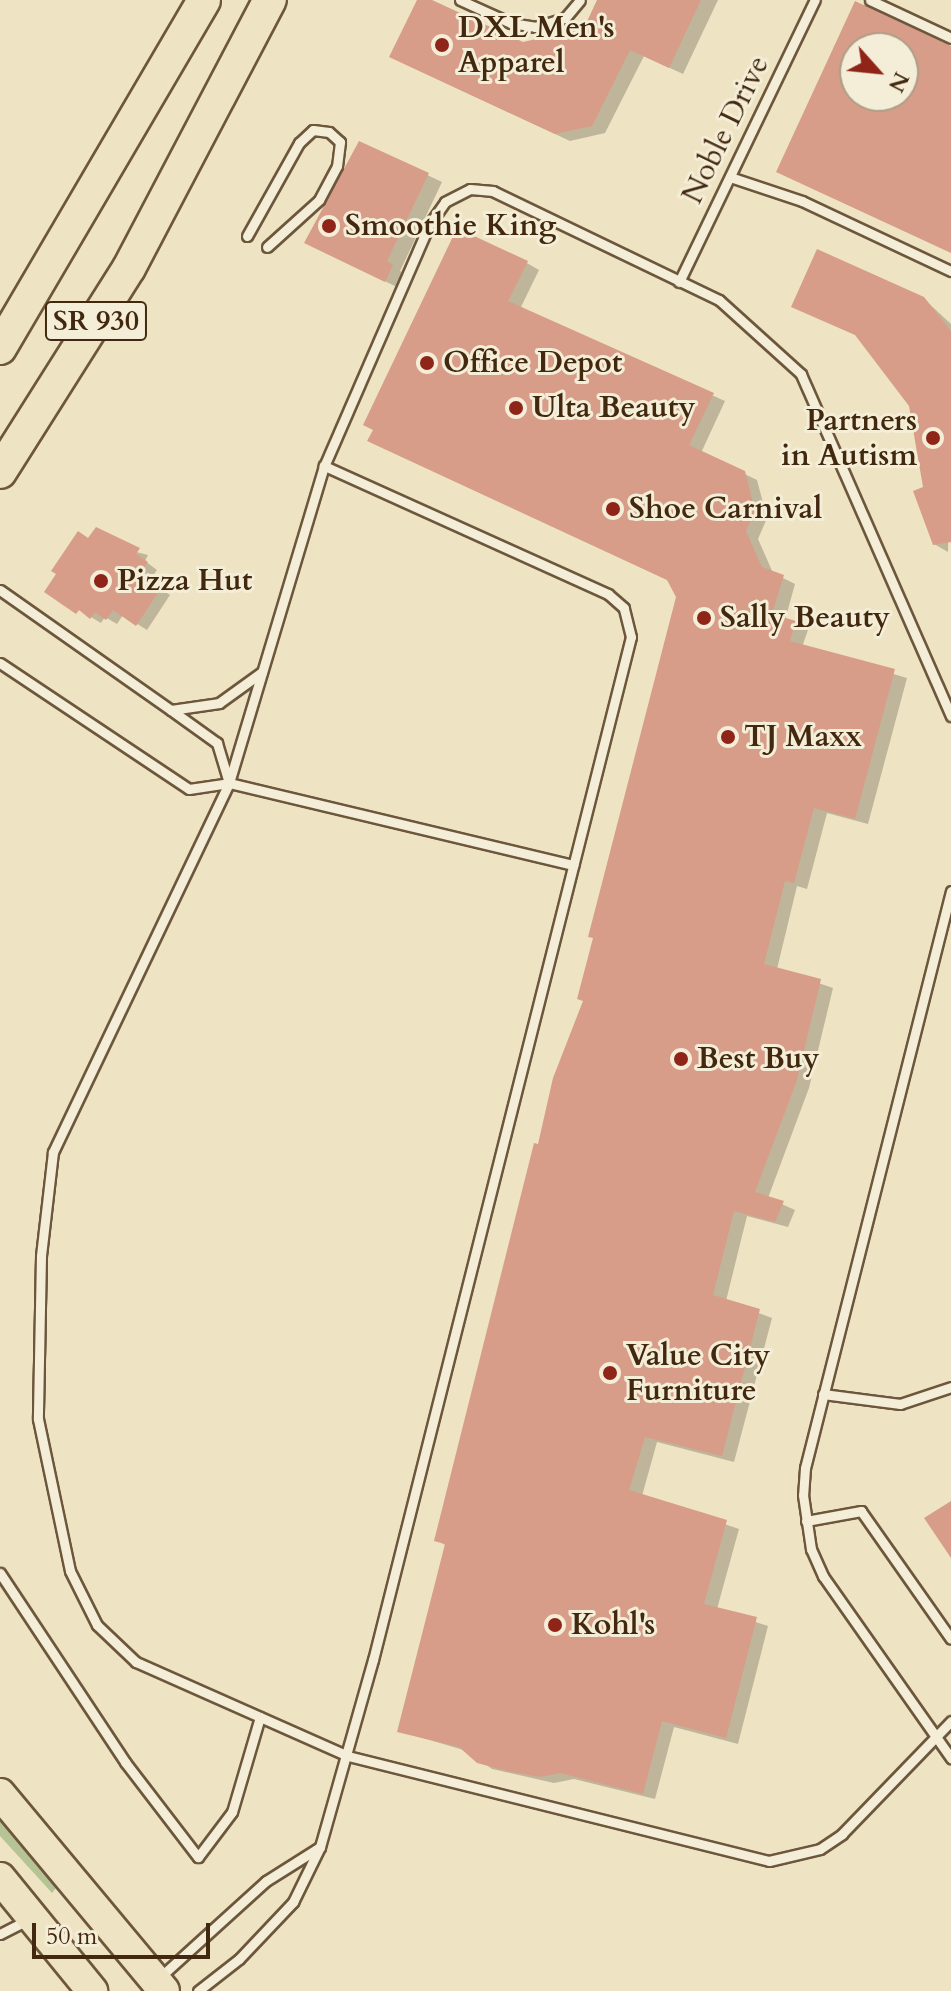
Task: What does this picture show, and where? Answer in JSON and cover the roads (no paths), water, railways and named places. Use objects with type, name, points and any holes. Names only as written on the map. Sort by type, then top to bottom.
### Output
[{"type":"highway","name":"SR 930","points":[[0,348],[14,316],[204,0]]},
{"type":"highway","name":"SR 930","points":[[0,472],[129,268],[270,0]]},
{"type":"main road","points":[[0,1794],[153,1988]]},
{"type":"main road","points":[[0,1878],[92,1991]]},
{"type":"lane","points":[[460,0],[511,23],[535,27],[565,18],[580,0]]},
{"type":"lane","name":"Noble Drive","points":[[679,282],[815,0]]},
{"type":"lane","points":[[870,0],[951,38]]},
{"type":"lane","points":[[247,236],[299,143],[313,130],[329,132],[340,142],[337,166],[319,200],[267,247]]},
{"type":"lane","points":[[730,177],[802,201],[951,271]]},
{"type":"lane","points":[[951,716],[801,374],[719,300],[493,191],[470,189],[445,202],[429,225],[324,466],[229,783],[53,1152],[41,1256],[38,1419],[70,1571],[97,1625],[136,1662],[348,1756],[769,1861],[820,1849],[842,1834],[934,1733],[951,1721]]},
{"type":"lane","points":[[198,1991],[239,1959],[293,1902],[320,1847],[348,1756],[631,637],[624,608],[608,594],[324,466]]},
{"type":"lane","points":[[0,590],[217,743],[229,783]]},
{"type":"lane","points":[[0,663],[189,789],[229,783],[573,865]]},
{"type":"lane","points":[[171,710],[219,703],[262,672]]},
{"type":"lane","points":[[951,891],[805,1468],[806,1521],[823,1576],[951,1758]]},
{"type":"lane","points":[[823,1394],[900,1404],[951,1387]]},
{"type":"lane","points":[[806,1521],[861,1511],[951,1639]]},
{"type":"lane","points":[[0,1573],[125,1762],[198,1857],[232,1812],[260,1717]]},
{"type":"lane","points":[[153,1988],[266,1881],[320,1847]]},
{"type":"lane","points":[[0,1934],[32,1918]]},
{"type":"place","name":"DXL Men's Apparel","points":[[442,45]]},
{"type":"place","name":"Smoothie King","points":[[329,226]]},
{"type":"place","name":"Office Depot","points":[[427,363]]},
{"type":"place","name":"Ulta Beauty","points":[[516,408]]},
{"type":"place","name":"Partners in Autism","points":[[933,438]]},
{"type":"place","name":"Shoe Carnival","points":[[613,509]]},
{"type":"place","name":"Pizza Hut","points":[[101,581]]},
{"type":"place","name":"Sally Beauty","points":[[704,618]]},
{"type":"place","name":"TJ Maxx","points":[[728,737]]},
{"type":"place","name":"Best Buy","points":[[681,1059]]},
{"type":"place","name":"Value City Furniture","points":[[610,1373]]},
{"type":"place","name":"Kohl's","points":[[555,1625]]}]
